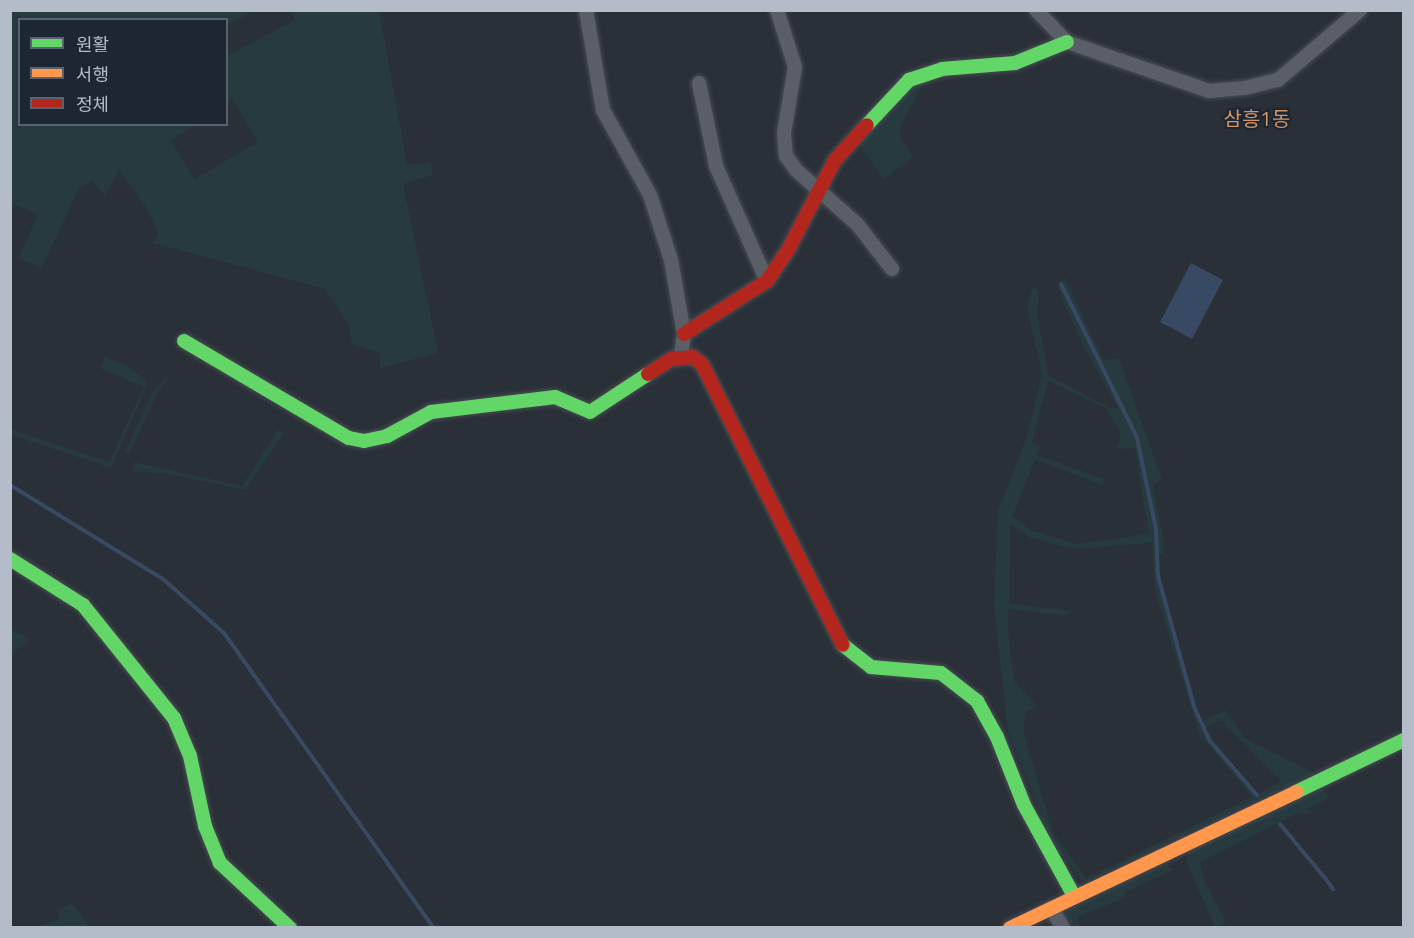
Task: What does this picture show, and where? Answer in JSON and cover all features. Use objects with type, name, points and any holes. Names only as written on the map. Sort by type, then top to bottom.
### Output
[{"type":"street","points":[[184,341],[349,438],[364,441],[387,436],[431,412],[555,397],[590,412],[681,355],[684,334],[671,260],[650,195],[603,110],[586,10]]},
{"type":"street","points":[[777,10],[795,68],[784,151],[796,170],[822,190],[856,224],[892,269]]},
{"type":"street","points":[[1036,10],[1067,42],[1197,88],[1245,88],[1290,73],[1360,10]]},
{"type":"street","points":[[684,334],[767,281],[822,190],[835,160],[914,76],[960,67],[1015,63],[1067,42]]},
{"type":"street","points":[[699,83],[716,166],[767,281]]},
{"type":"street","points":[[681,355],[702,364],[843,645],[871,667],[941,673],[977,701],[997,737],[1024,805],[1074,896]]},
{"type":"street","points":[[10,559],[83,605],[174,718],[190,756],[205,826],[220,863],[290,927]]},
{"type":"street","points":[[1010,927],[1404,740]]},
{"type":"street","points":[[1050,908],[1063,927]]},
{"type":"green space","points":[[11,10],[254,11],[228,24],[228,18],[18,18],[18,126],[193,126],[171,140],[194,179],[258,142],[232,98],[228,100],[228,55],[295,20],[291,11],[379,11],[407,165],[431,162],[433,175],[403,184],[438,353],[380,368],[380,353],[352,344],[349,325],[325,289],[153,243],[158,233],[146,207],[119,170],[105,196],[92,181],[79,188],[42,268],[19,258],[38,214],[11,204]]},
{"type":"green space","points":[[923,84],[900,128],[900,136],[913,157],[884,179],[858,144],[908,86]]},
{"type":"green space","points":[[1065,277],[1103,360],[1119,358],[1162,480],[1153,485],[1163,540],[1163,553],[1157,557],[1151,493],[1138,438],[1061,284]]},
{"type":"green space","points":[[1060,285],[1137,438],[1155,530],[1161,593],[1203,731],[1256,795],[1281,781],[1223,722],[1215,722],[1204,730],[1201,722],[1225,710],[1246,739],[1314,773],[1083,882],[1052,842],[1008,732],[994,603],[998,511],[1027,436],[1042,375],[1027,307],[1033,287],[1039,291],[1037,312],[1048,375],[1110,408],[1118,408],[1083,346],[1057,286]],"holes":[[[1048,381],[1106,408],[1121,433],[1116,449],[1135,448],[1149,534],[1076,544],[1030,530],[1013,516],[1035,460],[1103,485],[1104,479],[1037,455],[1040,447],[1032,442]],[[1010,524],[1031,538],[1074,549],[1152,543],[1155,590],[1199,733],[1252,797],[1086,878],[1053,832],[1024,735],[1025,713],[1037,706],[1015,682],[1009,648],[1008,609],[1067,615],[1068,611],[1009,603]]]},
{"type":"green space","points":[[105,357],[126,365],[148,382],[111,468],[11,435],[11,429],[109,462],[144,387],[100,368]]},
{"type":"green space","points":[[166,378],[169,379],[159,390],[129,454],[125,452],[154,390]]},
{"type":"green space","points":[[278,430],[284,433],[245,490],[173,475],[133,471],[134,462],[242,486]]},
{"type":"green space","points":[[11,629],[29,639],[11,655]]},
{"type":"green space","points":[[1322,789],[1330,797],[1307,809],[1310,813],[1296,814],[1200,862],[1203,877],[1226,922],[1215,927],[1186,861],[1188,852]]},
{"type":"green space","points":[[1166,864],[1173,870],[1125,892],[1124,898],[1077,917],[1080,927],[1072,927],[1065,918],[1069,910]]},
{"type":"green space","points":[[71,903],[91,927],[37,927],[59,920],[58,910]]},
{"type":"water","points":[[1191,263],[1223,280],[1192,339],[1160,322]]},
{"type":"waterway","points":[[1061,284],[1137,438],[1156,529],[1158,576],[1195,709],[1210,741],[1257,795]]},
{"type":"waterway","points":[[10,485],[163,579],[224,633],[434,928]]},
{"type":"waterway","points":[[1280,824],[1324,877]]},
{"type":"waterway","points":[[1325,878],[1333,889]]},
{"type":"traffic: fast","points":[[867,125],[909,80],[942,69],[1015,63],[1067,42]]},
{"type":"traffic: fast","points":[[184,341],[349,438],[364,441],[387,436],[431,412],[555,397],[590,412],[648,374]]},
{"type":"traffic: fast","points":[[10,559],[83,605],[174,718],[190,756],[205,826],[220,863],[290,928]]},
{"type":"traffic: fast","points":[[843,645],[871,667],[941,673],[977,701],[997,737],[1024,805],[1074,896]]},
{"type":"traffic: fast","points":[[1296,792],[1404,740]]},
{"type":"traffic: slow","points":[[1010,928],[1296,792]]},
{"type":"traffic: jam","points":[[684,334],[767,281],[789,248],[835,160],[867,125]]},
{"type":"traffic: jam","points":[[648,374],[671,359],[693,357],[702,364],[843,645]]},
{"type":"district","name":"삼흥1동","points":[[1257,118]]}]
